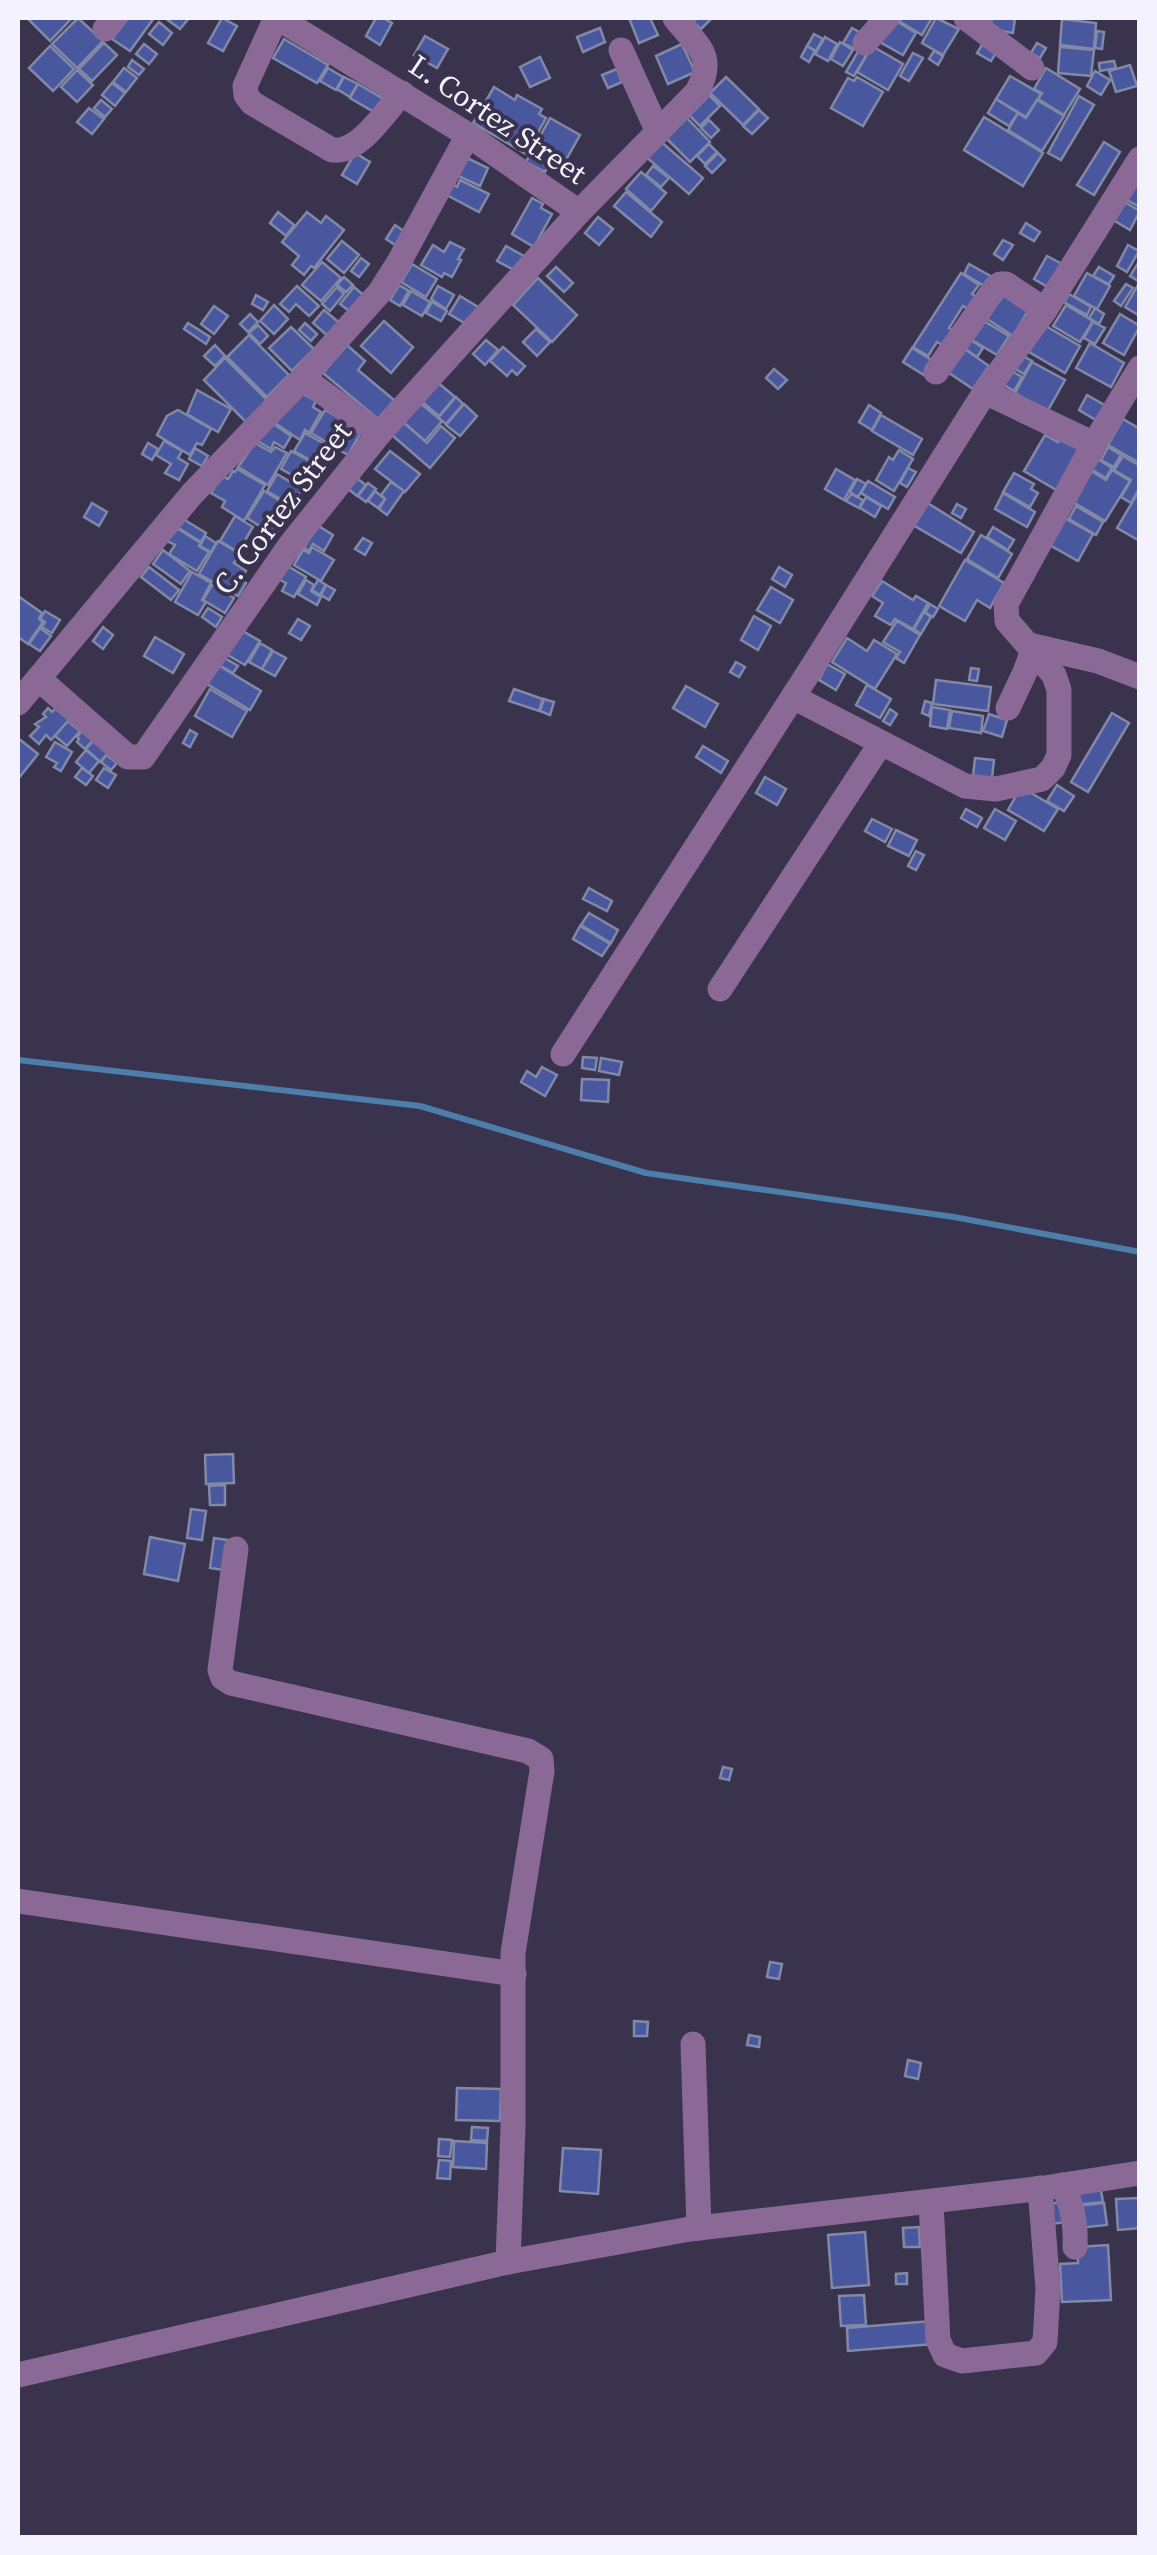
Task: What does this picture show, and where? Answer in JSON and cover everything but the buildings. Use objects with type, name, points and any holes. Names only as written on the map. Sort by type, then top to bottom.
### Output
[{"type":"street","name":"L. Cortez Street","points":[[277,18],[402,93],[579,212]]},
{"type":"street","points":[[277,18],[245,86],[252,103],[332,150],[342,152],[356,146],[402,93]]},
{"type":"street","name":"C. Cortez Street","points":[[38,679],[128,756],[143,757],[292,544],[379,434],[579,212],[698,92],[708,72],[706,58],[675,18]]},
{"type":"street","points":[[865,43],[887,18]]},
{"type":"street","points":[[966,18],[1032,68]]},
{"type":"street","points":[[621,50],[658,132]]},
{"type":"street","points":[[18,703],[192,494],[380,292],[468,136]]},
{"type":"street","points":[[563,1054],[985,392],[1045,310],[1140,159]]},
{"type":"street","points":[[936,372],[1000,284],[1006,284],[1045,310]]},
{"type":"street","points":[[793,697],[964,786],[996,789],[1042,779],[1060,755],[1060,690],[1054,674],[1006,621],[1006,604],[1140,368]]},
{"type":"street","points":[[303,378],[379,434]]},
{"type":"street","points":[[985,392],[1094,444]]},
{"type":"street","points":[[1031,648],[1098,661],[1140,677]]},
{"type":"street","points":[[1008,708],[1031,648]]},
{"type":"street","points":[[720,988],[882,743]]},
{"type":"street","points":[[236,1549],[220,1670],[230,1683],[528,1752],[540,1759],[542,1771],[513,1953],[508,2262]]},
{"type":"street","points":[[18,1900],[514,1974]]},
{"type":"street","points":[[693,2044],[699,2228]]},
{"type":"street","points":[[18,2375],[508,2262],[699,2228],[1140,2173]]},
{"type":"street","points":[[931,2202],[938,2340],[946,2355],[962,2362],[1036,2353],[1045,2342],[1051,2187]]},
{"type":"street","points":[[1051,2187],[1071,2203],[1076,2223],[1075,2246]]},
{"type":"waterway","points":[[18,1060],[420,1106],[646,1173],[954,1217],[1140,1252]]}]
